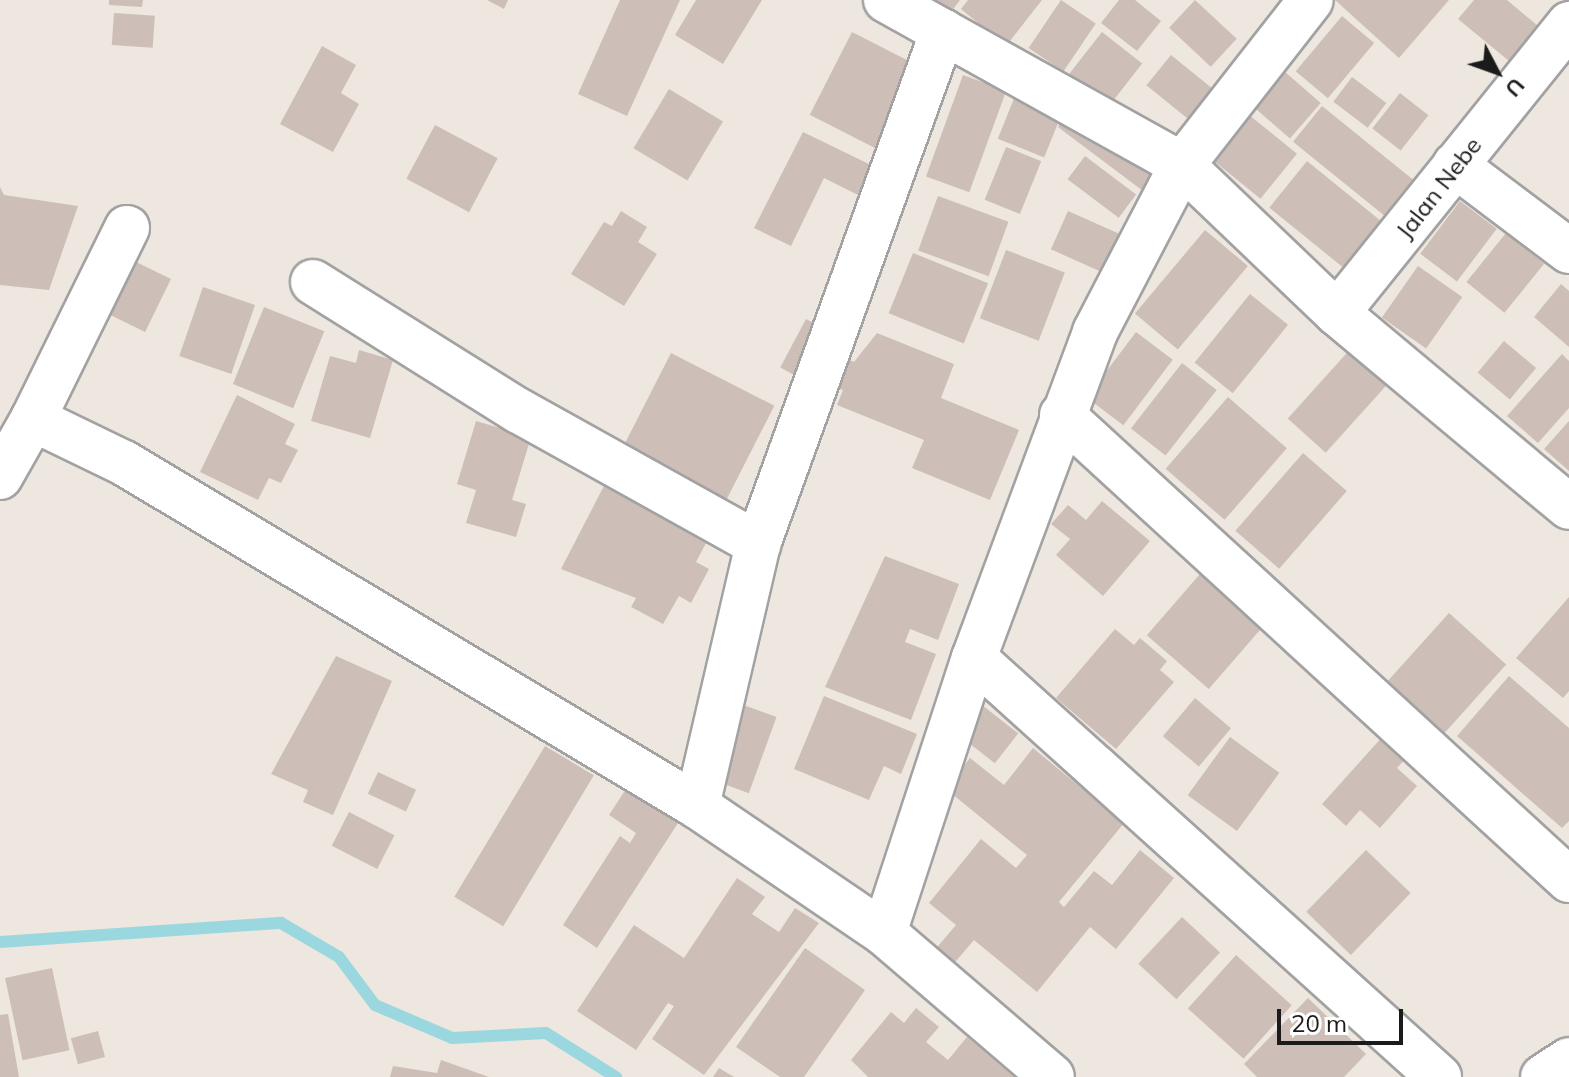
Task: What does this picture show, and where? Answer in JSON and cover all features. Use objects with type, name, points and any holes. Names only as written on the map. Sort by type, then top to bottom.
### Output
[{"type":"street","points":[[886,0],[1182,165],[1337,313],[1569,507]]},
{"type":"street","points":[[884,933],[974,658],[1095,332],[1182,165],[1311,0]]},
{"type":"street","name":"Jalan Nebe","points":[[1337,313],[1569,24]]},
{"type":"street","points":[[697,806],[758,544],[943,31]]},
{"type":"street","points":[[1455,165],[1569,251]]},
{"type":"street","points":[[0,477],[33,419],[127,228]]},
{"type":"street","points":[[313,282],[519,411],[758,544]]},
{"type":"street","points":[[1062,415],[1569,880]]},
{"type":"street","points":[[33,419],[124,463],[423,636],[697,806],[884,933],[1052,1077]]},
{"type":"street","points":[[974,658],[1439,1077]]},
{"type":"street","points":[[1543,1077],[1569,1060]]},
{"type":"building","points":[[109,0],[143,0],[142,7],[109,5]]},
{"type":"building","points":[[487,0],[508,0],[504,9]]},
{"type":"building","points":[[620,0],[680,0],[627,116],[578,94]]},
{"type":"building","points":[[696,0],[762,0],[723,64],[675,35]]},
{"type":"building","points":[[921,0],[960,0],[946,19]]},
{"type":"building","points":[[968,0],[1042,0],[1006,46],[961,9]]},
{"type":"building","points":[[1061,0],[1096,23],[1063,72],[1029,48]]},
{"type":"building","points":[[1119,0],[1135,0],[1161,21],[1137,51],[1101,23]]},
{"type":"building","points":[[1195,0],[1237,39],[1211,67],[1169,28]]},
{"type":"building","points":[[1335,0],[1449,0],[1399,58]]},
{"type":"building","points":[[1474,0],[1507,0],[1538,26],[1509,61],[1458,19]]},
{"type":"building","points":[[114,13],[155,16],[153,48],[112,45]]},
{"type":"building","points":[[1342,16],[1374,43],[1328,98],[1296,71]]},
{"type":"building","points":[[852,32],[921,67],[878,150],[810,115]]},
{"type":"building","points":[[1102,32],[1142,63],[1110,105],[1069,74]]},
{"type":"building","points":[[322,46],[356,65],[341,93],[359,104],[333,152],[280,124]]},
{"type":"building","points":[[1171,55],[1213,89],[1188,119],[1146,85]]},
{"type":"building","points":[[1277,65],[1321,103],[1290,139],[1246,100]]},
{"type":"building","points":[[963,75],[1006,91],[969,192],[926,176]]},
{"type":"building","points":[[1352,77],[1386,103],[1368,128],[1333,102]]},
{"type":"building","points":[[669,89],[723,121],[687,181],[633,148]]},
{"type":"building","points":[[1400,93],[1428,115],[1401,151],[1372,128]]},
{"type":"building","points":[[1015,96],[1061,115],[1044,157],[998,139]]},
{"type":"building","points":[[1322,106],[1426,190],[1397,226],[1293,142]]},
{"type":"building","points":[[1070,111],[1155,175],[1143,191],[1058,127]]},
{"type":"building","points":[[1248,114],[1297,154],[1260,199],[1211,159]]},
{"type":"building","points":[[435,125],[498,158],[469,212],[406,179]]},
{"type":"building","points":[[803,132],[873,166],[858,195],[824,178],[791,246],[754,228]]},
{"type":"building","points":[[1006,147],[1041,161],[1020,214],[985,200]]},
{"type":"building","points":[[1085,156],[1136,195],[1119,218],[1068,179]]},
{"type":"building","points":[[1307,161],[1382,221],[1344,268],[1269,208]]},
{"type":"building","points":[[0,187],[4,195],[78,206],[49,290],[0,285]]},
{"type":"building","points":[[938,196],[1008,222],[989,276],[918,251]]},
{"type":"building","points":[[1460,201],[1497,229],[1457,281],[1420,254]]},
{"type":"building","points":[[621,211],[647,227],[638,242],[657,254],[624,306],[571,274],[604,222],[612,226]]},
{"type":"building","points":[[1068,211],[1121,235],[1104,273],[1051,249]]},
{"type":"building","points":[[1205,230],[1248,266],[1178,349],[1135,313]]},
{"type":"building","points":[[1506,233],[1544,264],[1504,313],[1466,282]]},
{"type":"building","points":[[1006,250],[1065,273],[1039,341],[980,318]]},
{"type":"building","points":[[913,253],[988,283],[964,344],[889,313]]},
{"type":"building","points":[[126,257],[171,279],[145,332],[100,310]]},
{"type":"building","points":[[1418,266],[1462,297],[1426,349],[1382,318]]},
{"type":"building","points":[[1561,284],[1569,291],[1569,347],[1534,317]]},
{"type":"building","points":[[203,287],[255,305],[231,374],[179,356]]},
{"type":"building","points":[[1250,294],[1288,325],[1233,393],[1195,362]]},
{"type":"building","points":[[264,307],[324,331],[293,408],[233,384]]},
{"type":"building","points":[[806,319],[821,327],[795,376],[780,368]]},
{"type":"building","points":[[1136,332],[1173,360],[1123,425],[1087,397]]},
{"type":"building","points":[[877,333],[954,364],[941,398],[1019,430],[990,500],[912,468],[924,440],[837,405],[843,390],[831,386],[844,357],[854,362]]},
{"type":"building","points":[[1504,341],[1536,368],[1510,399],[1478,372]]},
{"type":"building","points":[[1354,345],[1392,379],[1326,453],[1288,419]]},
{"type":"building","points":[[359,350],[393,360],[370,438],[311,421],[330,356],[356,363]]},
{"type":"building","points":[[671,353],[774,406],[722,509],[618,456]]},
{"type":"building","points":[[1562,354],[1569,361],[1569,408],[1538,443],[1507,416]]},
{"type":"building","points":[[1182,363],[1217,390],[1166,455],[1131,428]]},
{"type":"building","points":[[237,395],[295,424],[285,444],[298,450],[281,483],[269,478],[258,500],[200,472]]},
{"type":"building","points":[[1228,397],[1287,448],[1225,520],[1166,469]]},
{"type":"building","points":[[476,421],[531,437],[512,500],[526,504],[516,537],[466,523],[476,490],[457,484]]},
{"type":"building","points":[[1569,421],[1569,471],[1544,449]]},
{"type":"building","points":[[1303,453],[1347,491],[1279,569],[1235,531]]},
{"type":"building","points":[[607,480],[712,532],[696,562],[709,569],[691,603],[679,596],[663,624],[631,607],[636,598],[561,569]]},
{"type":"building","points":[[1102,501],[1150,541],[1103,596],[1056,555],[1070,539],[1051,524],[1068,505],[1086,520]]},
{"type":"building","points":[[885,556],[959,584],[938,640],[910,629],[905,642],[936,654],[911,720],[825,687]]},
{"type":"building","points":[[1200,574],[1262,628],[1209,689],[1147,635]]},
{"type":"building","points":[[1569,597],[1569,691],[1563,698],[1516,658]]},
{"type":"building","points":[[1449,613],[1506,665],[1434,745],[1377,693]]},
{"type":"building","points":[[1115,629],[1134,645],[1140,638],[1167,661],[1160,670],[1174,682],[1116,749],[1056,698]]},
{"type":"building","points":[[336,656],[392,681],[333,815],[303,802],[308,790],[271,774]]},
{"type":"building","points":[[1509,676],[1569,728],[1569,821],[1562,828],[1457,736]]},
{"type":"building","points":[[824,696],[917,734],[901,774],[884,766],[869,800],[794,769]]},
{"type":"building","points":[[1195,698],[1231,728],[1199,767],[1163,736]]},
{"type":"building","points":[[738,703],[777,717],[749,793],[710,779]]},
{"type":"building","points":[[982,705],[1018,733],[995,763],[959,735]]},
{"type":"building","points":[[1384,735],[1408,756],[1397,768],[1417,786],[1380,828],[1360,810],[1346,826],[1322,804]]},
{"type":"building","points":[[1230,737],[1279,773],[1237,831],[1188,795]]},
{"type":"building","points":[[545,746],[594,775],[503,926],[454,897]]},
{"type":"building","points":[[1033,748],[1124,823],[1059,902],[1064,907],[1094,871],[1112,885],[1140,850],[1174,878],[1116,949],[1090,927],[1037,992],[974,940],[951,967],[933,952],[956,925],[929,903],[981,839],[1016,868],[1027,855],[946,789],[970,758],[1004,785]]},
{"type":"building","points":[[378,772],[416,790],[406,812],[368,794]]},
{"type":"building","points":[[626,789],[678,823],[597,948],[563,925],[620,836],[630,843],[636,833],[609,815]]},
{"type":"building","points":[[349,812],[394,835],[377,869],[332,846]]},
{"type":"building","points":[[1366,850],[1411,893],[1351,955],[1306,912]]},
{"type":"building","points":[[737,878],[765,897],[752,914],[779,932],[795,908],[819,923],[704,1075],[652,1039],[674,1006],[668,1003],[636,1050],[577,1011],[634,925],[684,958]]},
{"type":"building","points":[[1182,917],[1220,952],[1176,999],[1138,964]]},
{"type":"building","points":[[805,948],[865,990],[804,1077],[780,1077],[736,1047]]},
{"type":"building","points":[[1236,955],[1292,1005],[1244,1059],[1188,1009]]},
{"type":"building","points":[[52,968],[69,1050],[23,1060],[5,978]]},
{"type":"building","points":[[1308,998],[1366,1054],[1344,1077],[1257,1077],[1244,1064]]},
{"type":"building","points":[[916,1008],[939,1027],[926,1042],[948,1060],[967,1037],[1014,1077],[868,1077],[851,1060],[891,1012],[904,1023]]},
{"type":"building","points":[[8,1014],[19,1077],[0,1077],[0,1015]]},
{"type":"building","points":[[98,1031],[105,1057],[78,1064],[71,1038]]},
{"type":"building","points":[[441,1060],[489,1077],[390,1077],[393,1066],[437,1073]]},
{"type":"building","points":[[719,1068],[734,1077],[713,1077]]},
{"type":"waterway","points":[[0,942],[281,923],[339,957],[375,1005],[452,1038],[546,1033],[616,1077]]}]
